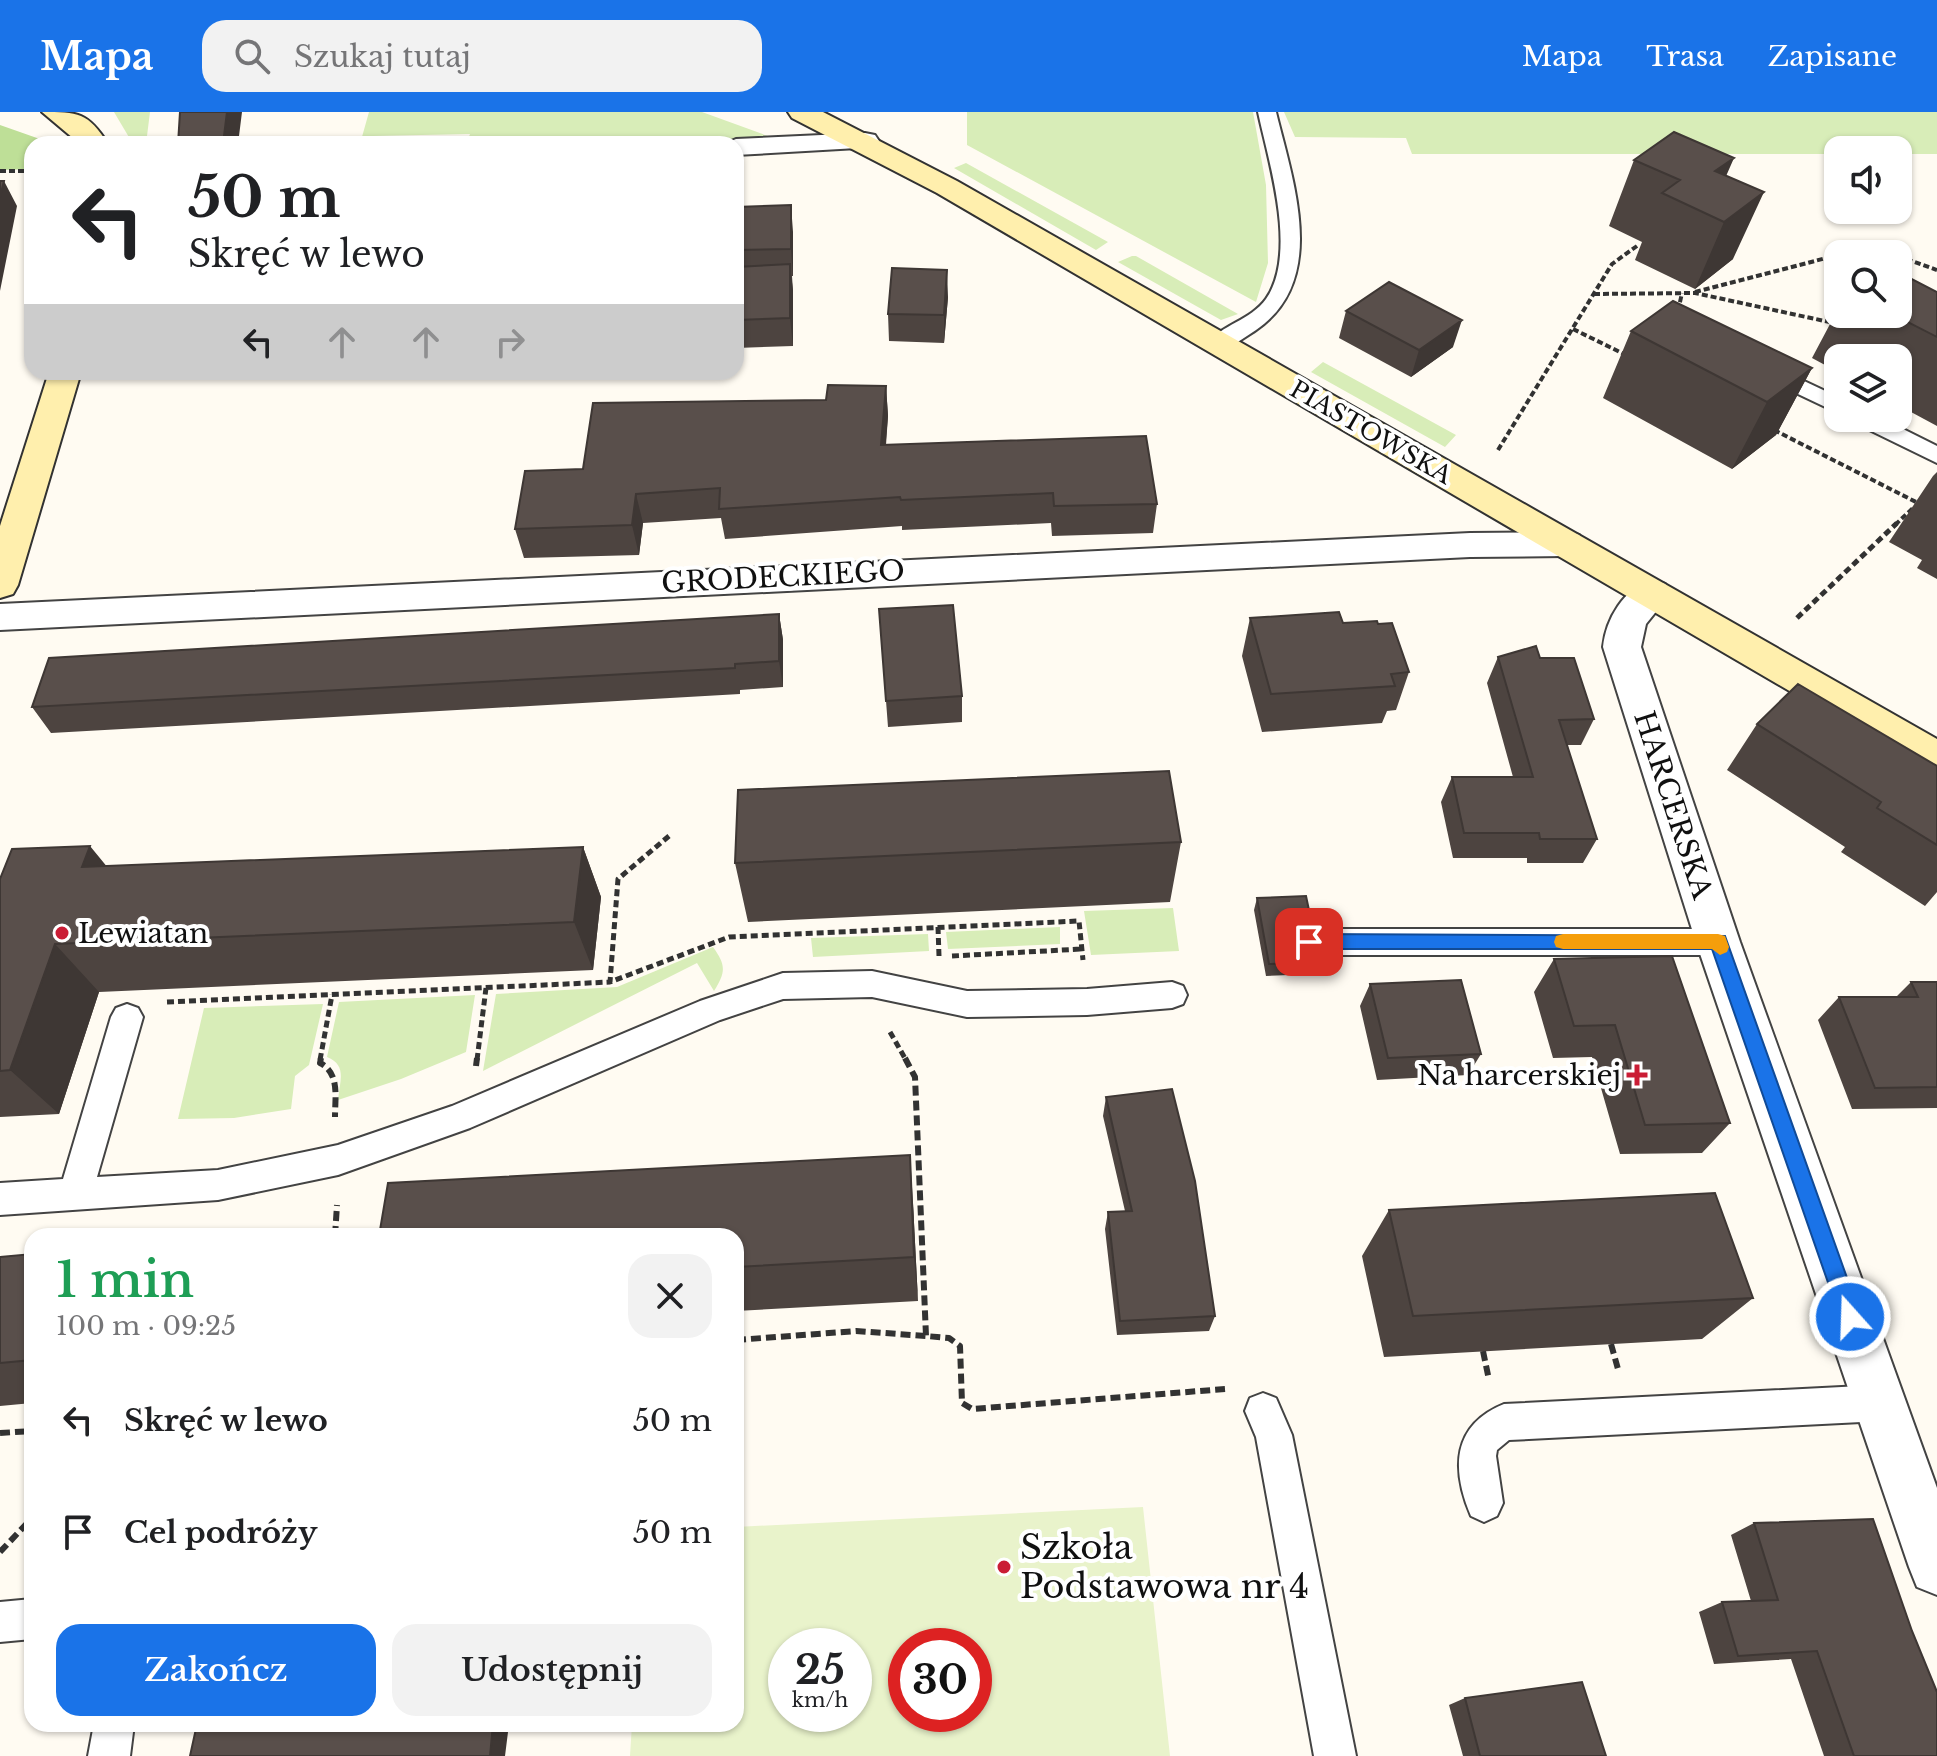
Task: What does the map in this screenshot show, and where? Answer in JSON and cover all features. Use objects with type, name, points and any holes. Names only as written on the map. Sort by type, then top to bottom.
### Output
[{"type":"street","points":[[56,112],[73,120],[90,136]]},
{"type":"street","name":"PIASTOWSKA","points":[[802,112],[865,141],[1937,758]]},
{"type":"street","points":[[744,147],[865,141]]},
{"type":"street","points":[[0,585],[63,380]]},
{"type":"street","name":"GRODECKIEGO","points":[[0,617],[644,583],[1470,545],[1566,544]]},
{"type":"street","name":"HARCERSKA","points":[[1652,593],[1630,616],[1623,632],[1622,647],[1718,942],[1937,1567]]},
{"type":"lane","points":[[1218,344],[1259,317],[1277,300],[1290,268],[1288,208],[1267,112]]},
{"type":"lane","points":[[1675,324],[1824,399]]},
{"type":"lane","points":[[1891,432],[1937,455]]},
{"type":"lane","points":[[1309,942],[1718,942]]},
{"type":"lane","points":[[0,1199],[338,1175],[494,1102],[711,1010],[783,986],[872,984],[967,1004],[1087,1002],[1172,995]]},
{"type":"lane","points":[[75,1194],[127,1017]]},
{"type":"lane","points":[[1484,1503],[1478,1470],[1479,1444],[1487,1430],[1504,1422],[1881,1403]]},
{"type":"lane","points":[[1263,1411],[1274,1435],[1335,1756]]},
{"type":"lane","points":[[0,1622],[24,1620]]},
{"type":"lane","points":[[109,1756],[113,1732]]},
{"type":"path","points":[[0,171],[24,171]]},
{"type":"path","points":[[1498,450],[1612,264],[1637,246]]},
{"type":"path","points":[[1695,293],[1824,258]]},
{"type":"path","points":[[1912,261],[1937,270]]},
{"type":"path","points":[[1675,324],[1682,293]]},
{"type":"path","points":[[1594,294],[1695,293],[1824,321]]},
{"type":"path","points":[[1573,329],[1629,357]]},
{"type":"path","points":[[1766,427],[1928,508]]},
{"type":"path","points":[[1797,618],[1918,503]]},
{"type":"path","points":[[610,982],[618,879],[669,836]]},
{"type":"path","points":[[127,1017],[147,1003],[610,982],[729,937],[1079,921],[1087,1002]]},
{"type":"path","points":[[939,956],[1082,949]]},
{"type":"path","points":[[872,984],[880,1013],[915,1077],[926,1336]]},
{"type":"path","points":[[486,988],[474,1081],[494,1102]]},
{"type":"path","points":[[332,995],[320,1063],[330,1068],[334,1077],[338,1175],[335,1228]]},
{"type":"path","points":[[744,1339],[856,1331],[949,1338],[960,1346],[962,1403],[972,1409],[1221,1388],[1246,1395],[1263,1411]]},
{"type":"path","points":[[1483,1351],[1493,1396]]},
{"type":"path","points":[[0,1433],[24,1432]]},
{"type":"path","points":[[0,1552],[24,1526]]},
{"type":"green space","points":[[114,112],[150,112],[147,136],[128,136]]},
{"type":"green space","points":[[369,112],[702,112],[776,139],[744,140],[744,136],[470,134],[362,136]]},
{"type":"green space","points":[[967,112],[1253,112],[1266,185],[1268,263],[1256,302],[967,145]]},
{"type":"green space","points":[[1284,112],[1937,112],[1937,154],[1912,154],[1912,136],[1824,136],[1824,154],[1412,154],[1406,138],[1295,137]]},
{"type":"green space","points":[[0,125],[31,136],[24,136],[24,169],[0,170]]},
{"type":"green space","points":[[966,163],[1108,242],[1096,250],[954,168]]},
{"type":"green space","points":[[1132,256],[1238,314],[1221,320],[1118,262]]},
{"type":"green space","points":[[1323,362],[1456,435],[1445,447],[1311,372]]},
{"type":"green space","points":[[1173,908],[1179,951],[1091,955],[1084,911]]},
{"type":"green space","points":[[1060,927],[1060,944],[948,949],[946,932]]},
{"type":"green space","points":[[928,934],[929,951],[813,957],[811,938]]},
{"type":"green space","points":[[713,947],[723,969],[714,991],[697,963],[483,1071],[496,994],[617,987]]},
{"type":"green space","points":[[475,995],[466,1052],[401,1079],[338,1100],[340,1069],[327,1057],[339,1002]]},
{"type":"green space","points":[[323,1004],[309,1065],[295,1076],[291,1109],[234,1118],[178,1119],[204,1008]]},
{"type":"green space","points":[[1143,1507],[1170,1756],[630,1756],[632,1732],[744,1732],[744,1527]]},
{"type":"building","points":[[180,112],[227,112],[224,136],[178,136]]},
{"type":"building","points":[[1674,132],[1734,158],[1715,171],[1764,192],[1724,222],[1662,193],[1680,180],[1634,160]]},
{"type":"building","points":[[791,205],[791,249],[744,250],[744,207]]},
{"type":"building","points":[[790,264],[790,318],[744,320],[744,267]]},
{"type":"building","points":[[892,268],[947,270],[944,315],[888,314]]},
{"type":"building","points":[[1912,279],[1937,292],[1937,337],[1912,324]]},
{"type":"building","points":[[1389,282],[1462,320],[1419,350],[1346,311]]},
{"type":"building","points":[[1673,301],[1812,368],[1767,402],[1631,331]]},
{"type":"building","points":[[828,385],[886,386],[881,445],[1146,436],[1157,504],[1054,506],[1053,493],[901,500],[900,497],[719,509],[720,488],[636,494],[632,525],[515,529],[525,471],[583,469],[593,403],[826,400]]},
{"type":"building","points":[[953,605],[962,696],[886,701],[879,609]]},
{"type":"building","points":[[1339,612],[1343,623],[1392,623],[1409,672],[1391,674],[1395,686],[1271,694],[1250,618]]},
{"type":"building","points":[[779,614],[779,661],[735,664],[735,668],[32,707],[49,658]]},
{"type":"building","points":[[1536,646],[1540,658],[1574,658],[1594,719],[1559,720],[1597,839],[1540,839],[1539,833],[1464,833],[1452,777],[1533,777],[1498,657]]},
{"type":"building","points":[[1798,684],[1937,766],[1937,845],[1877,808],[1881,802],[1757,724]]},
{"type":"building","points":[[1169,771],[1181,842],[735,863],[738,790]]},
{"type":"building","points":[[90,846],[82,867],[583,847],[574,922],[55,944],[10,1070],[0,1071],[0,879],[12,849]]},
{"type":"building","points":[[1306,896],[1310,915],[1299,920],[1295,931],[1301,942],[1317,946],[1320,962],[1269,964],[1257,898]]},
{"type":"building","points":[[1672,956],[1730,1123],[1645,1125],[1615,1025],[1574,1026],[1554,959]]},
{"type":"building","points":[[1461,980],[1481,1054],[1388,1058],[1370,984]]},
{"type":"building","points":[[1911,982],[1937,982],[1937,1087],[1875,1088],[1839,997],[1918,997]]},
{"type":"building","points":[[1172,1089],[1195,1181],[1215,1316],[1120,1321],[1108,1212],[1132,1211],[1106,1097]]},
{"type":"building","points":[[910,1155],[914,1257],[744,1267],[744,1228],[380,1228],[388,1183]]},
{"type":"building","points":[[1715,1193],[1753,1298],[1413,1316],[1389,1210]]},
{"type":"building","points":[[24,1255],[24,1361],[0,1363],[0,1257]]},
{"type":"building","points":[[1873,1519],[1937,1692],[1937,1756],[1854,1756],[1817,1651],[1738,1656],[1722,1602],[1778,1600],[1754,1523]]},
{"type":"building","points":[[1582,1682],[1606,1756],[1480,1756],[1465,1698]]},
{"type":"building","points":[[195,1732],[492,1732],[490,1756],[190,1756]]},
{"type":"slow traffic","points":[[1563,942],[1718,942],[1720,947]]},
{"type":"place","name":"Lewiatan","points":[[62,933]]},
{"type":"place","name":"Na harcerskiej","points":[[1637,1075]]},
{"type":"place","name":"Szkoła Podstawowa nr 4","points":[[1004,1567]]},
{"type":"route","points":[[1309,942],[1718,942],[1850,1317]]}]
